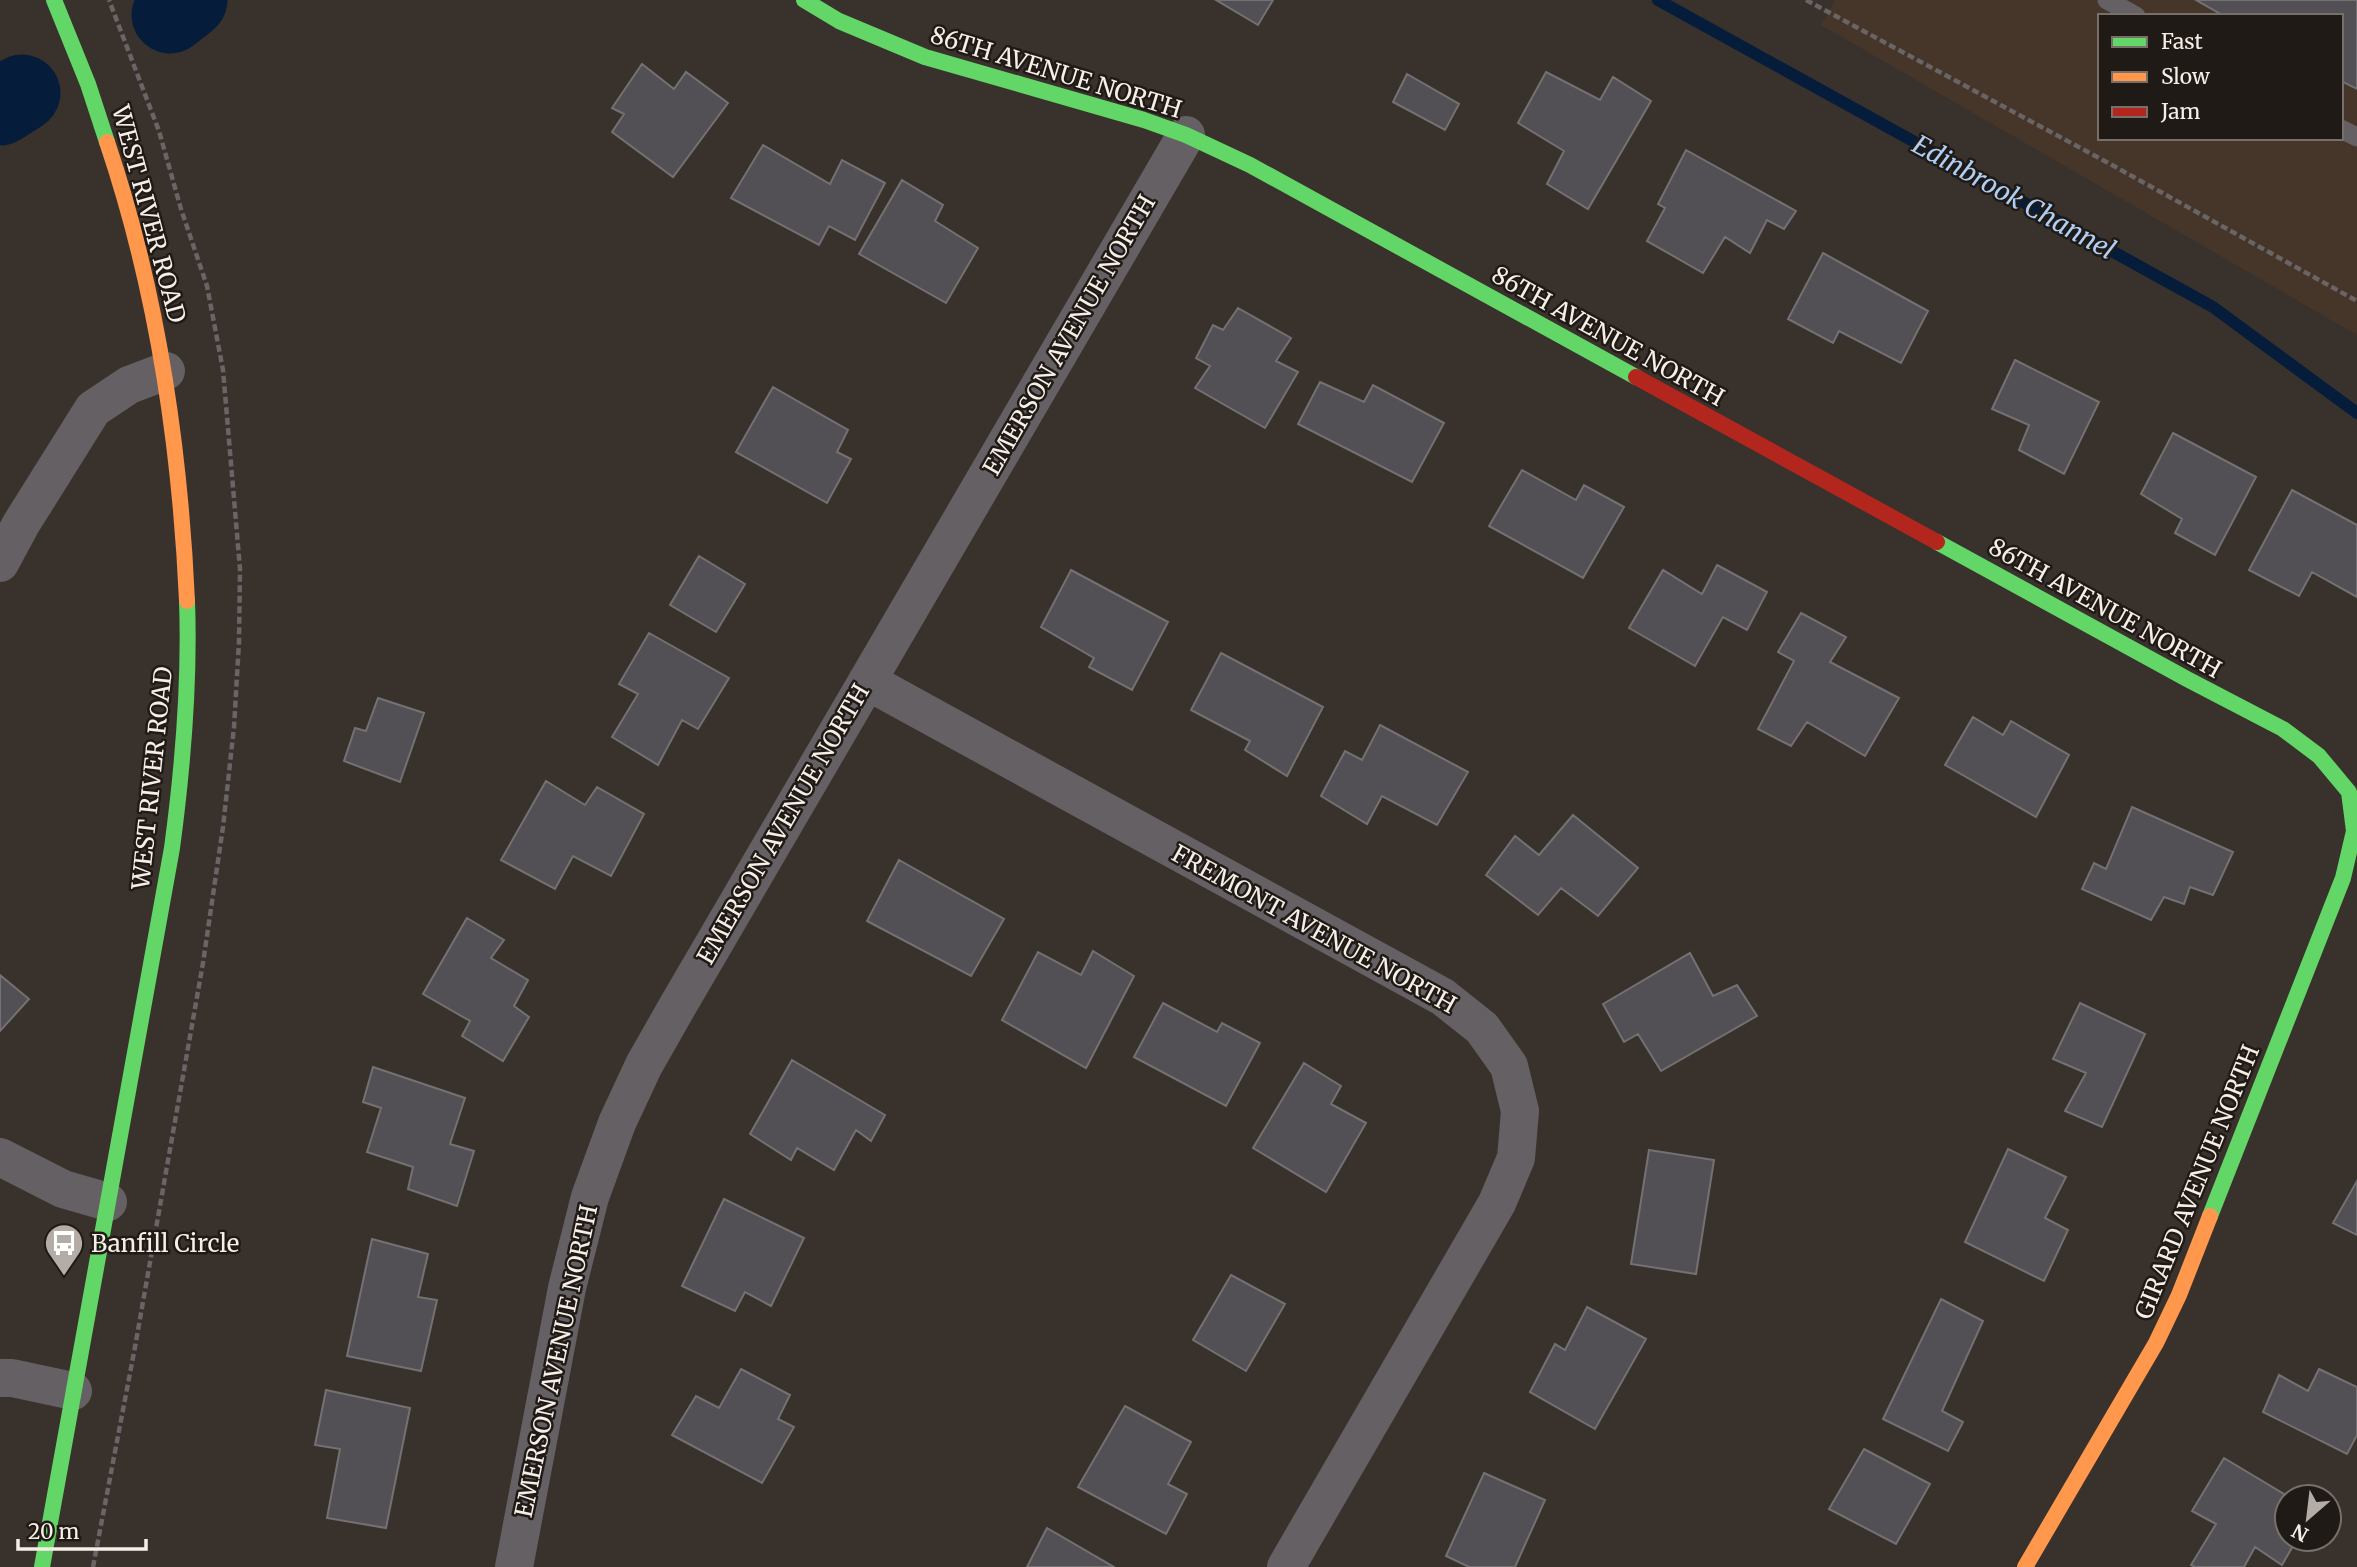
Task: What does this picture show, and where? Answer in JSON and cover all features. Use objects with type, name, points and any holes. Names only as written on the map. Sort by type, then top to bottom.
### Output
[{"type":"street","name":"WEST RIVER ROAD","points":[[42,1567],[174,840],[186,706],[187,603],[182,510],[166,371],[147,282],[125,195],[98,112],[54,0]]},
{"type":"street","name":"86TH AVENUE NORTH","points":[[804,0],[838,21],[925,57],[1086,101],[1186,135],[1250,165],[2283,729],[2319,756],[2349,792]]},
{"type":"street","name":"EMERSON AVENUE NORTH","points":[[514,1567],[567,1288],[590,1197],[617,1123],[644,1065],[1186,135]]},
{"type":"street","points":[[0,563],[21,524],[93,409],[129,385],[166,371]]},
{"type":"street","name":"FREMONT AVENUE NORTH","points":[[867,681],[1443,997],[1482,1028],[1509,1066],[1520,1111],[1516,1158],[1497,1203],[1286,1567]]},
{"type":"street","name":"GIRARD AVENUE NORTH","points":[[2025,1567],[2156,1343],[2179,1296],[2343,878],[2354,831],[2349,792]]},
{"type":"street","points":[[0,1157],[62,1189],[108,1202]]},
{"type":"street","points":[[0,1378],[12,1378],[73,1391]]},
{"type":"lane","points":[[2107,0],[2132,14]]},
{"type":"path","points":[[1806,0],[2112,165],[2357,302]]},
{"type":"shaded area","points":[[1835,0],[2357,0],[2357,335],[1821,25]]},
{"type":"building","points":[[1216,0],[1273,0],[1258,25]]},
{"type":"building","points":[[2196,0],[2357,0],[2357,89],[2343,82],[2343,14],[2220,14]]},
{"type":"building","points":[[642,64],[674,89],[686,72],[728,103],[673,177],[612,132],[624,114],[612,108]]},
{"type":"building","points":[[1546,72],[1600,100],[1613,77],[1651,101],[1588,209],[1547,184],[1564,151],[1518,123]]},
{"type":"building","points":[[1407,74],[1459,104],[1445,130],[1393,102]]},
{"type":"building","points":[[763,145],[830,184],[842,160],[885,183],[855,240],[829,226],[819,245],[731,198]]},
{"type":"building","points":[[1686,150],[1796,211],[1784,229],[1767,220],[1750,253],[1725,237],[1703,273],[1647,241],[1665,208],[1658,204]]},
{"type":"building","points":[[902,180],[943,205],[935,221],[978,248],[946,303],[859,254]]},
{"type":"building","points":[[1823,253],[1928,311],[1901,363],[1839,331],[1833,343],[1788,319]]},
{"type":"building","points":[[1238,308],[1291,338],[1276,361],[1298,372],[1265,428],[1195,388],[1210,366],[1196,358],[1213,325],[1223,330]]},
{"type":"building","points":[[2015,360],[2099,402],[2064,474],[2019,450],[2029,425],[1992,409]]},
{"type":"building","points":[[1320,382],[1364,402],[1373,385],[1444,423],[1412,482],[1298,424]]},
{"type":"building","points":[[773,387],[848,430],[837,452],[851,459],[827,503],[736,452]]},
{"type":"building","points":[[2173,433],[2256,477],[2215,555],[2175,533],[2182,519],[2141,494]]},
{"type":"building","points":[[1522,470],[1576,500],[1584,485],[1624,507],[1583,578],[1489,526]]},
{"type":"building","points":[[2292,490],[2357,525],[2357,597],[2312,572],[2299,596],[2249,570]]},
{"type":"building","points":[[699,556],[745,584],[716,632],[670,605]]},
{"type":"building","points":[[1717,565],[1767,592],[1747,630],[1723,617],[1695,666],[1629,628],[1663,570],[1702,594]]},
{"type":"building","points":[[1071,570],[1168,622],[1132,690],[1089,667],[1094,658],[1041,627]]},
{"type":"building","points":[[1801,613],[1846,637],[1830,662],[1899,698],[1865,756],[1807,722],[1791,746],[1758,729],[1794,661],[1778,652]]},
{"type":"building","points":[[649,633],[729,678],[698,729],[682,720],[658,765],[612,737],[638,694],[619,684]]},
{"type":"building","points":[[1221,653],[1323,707],[1287,776],[1245,750],[1250,741],[1191,710]]},
{"type":"building","points":[[378,698],[424,713],[400,782],[344,761],[355,728],[366,731]]},
{"type":"building","points":[[1973,717],[2003,735],[2011,721],[2069,755],[2036,817],[1945,765]]},
{"type":"building","points":[[1380,725],[1468,772],[1437,825],[1382,796],[1367,824],[1321,796],[1345,751],[1362,760]]},
{"type":"building","points":[[546,781],[585,805],[597,787],[644,814],[611,876],[573,856],[555,889],[501,860]]},
{"type":"building","points":[[2132,807],[2233,852],[2213,895],[2190,887],[2184,904],[2164,897],[2151,920],[2082,889],[2094,863],[2106,869]]},
{"type":"building","points":[[1573,815],[1638,868],[1598,916],[1561,888],[1538,915],[1486,875],[1515,836],[1539,855]]},
{"type":"building","points":[[899,860],[1004,919],[971,976],[867,921]]},
{"type":"building","points":[[467,918],[504,940],[491,958],[528,980],[514,1006],[529,1017],[503,1061],[462,1036],[470,1021],[423,994]]},
{"type":"building","points":[[1093,951],[1134,976],[1086,1068],[1002,1020],[1038,952],[1081,975]]},
{"type":"building","points":[[1690,953],[1713,996],[1737,985],[1757,1016],[1661,1071],[1638,1034],[1624,1042],[1603,1004]]},
{"type":"building","points":[[0,975],[29,999],[0,1031]]},
{"type":"building","points":[[1163,1003],[1217,1032],[1222,1023],[1260,1043],[1226,1106],[1134,1057]]},
{"type":"building","points":[[2080,1003],[2145,1034],[2102,1127],[2065,1111],[2086,1073],[2053,1059]]},
{"type":"building","points":[[792,1060],[885,1115],[871,1141],[856,1130],[834,1170],[797,1148],[791,1160],[750,1134]]},
{"type":"building","points":[[1304,1063],[1341,1086],[1331,1104],[1366,1123],[1326,1192],[1253,1148]]},
{"type":"building","points":[[373,1067],[465,1098],[450,1144],[474,1151],[457,1206],[408,1189],[413,1167],[367,1152],[381,1108],[363,1102]]},
{"type":"building","points":[[2008,1149],[2066,1177],[2045,1218],[2068,1230],[2044,1281],[1965,1242]]},
{"type":"building","points":[[1649,1150],[1714,1160],[1696,1274],[1631,1264]]},
{"type":"building","points":[[2357,1181],[2357,1235],[2333,1223]]},
{"type":"building","points":[[724,1199],[804,1238],[771,1306],[745,1292],[735,1311],[682,1286]]},
{"type":"building","points":[[372,1239],[428,1254],[418,1297],[437,1300],[421,1371],[347,1356]]},
{"type":"building","points":[[1231,1275],[1285,1304],[1246,1371],[1193,1340]]},
{"type":"building","points":[[1941,1299],[1983,1321],[1942,1411],[1963,1422],[1948,1451],[1883,1419]]},
{"type":"building","points":[[1587,1307],[1646,1339],[1595,1429],[1530,1392],[1555,1344],[1565,1350]]},
{"type":"building","points":[[741,1369],[790,1395],[778,1419],[794,1427],[762,1483],[672,1435],[696,1396],[719,1408]]},
{"type":"building","points":[[2319,1369],[2357,1387],[2357,1435],[2347,1454],[2263,1412],[2279,1375],[2308,1391]]},
{"type":"building","points":[[326,1390],[410,1408],[386,1528],[327,1518],[340,1449],[315,1445]]},
{"type":"building","points":[[1125,1406],[1191,1442],[1168,1484],[1187,1494],[1166,1534],[1078,1487]]},
{"type":"building","points":[[1864,1449],[1930,1484],[1896,1544],[1829,1509]]},
{"type":"building","points":[[2224,1458],[2273,1487],[2273,1553],[2289,1553],[2282,1565],[2255,1547],[2244,1567],[2195,1567],[2191,1565],[2216,1524],[2192,1511]]},
{"type":"building","points":[[1484,1473],[1545,1500],[1515,1567],[1469,1567],[1446,1556]]},
{"type":"building","points":[[1047,1528],[1114,1567],[1027,1567]]},
{"type":"waterway","points":[[170,15],[189,0]]},
{"type":"waterway","name":"Edinbrook Channel","points":[[1658,0],[2213,307],[2357,413]]},
{"type":"waterway","points":[[0,107],[22,93]]},
{"type":"traffic: fast","points":[[54,0],[88,84],[107,142]]},
{"type":"traffic: fast","points":[[804,0],[839,21],[925,57],[1144,120],[1186,135],[1250,165],[1636,377]]},
{"type":"traffic: fast","points":[[1937,542],[2283,729],[2319,756],[2349,792],[2354,831],[2343,878],[2210,1216]]},
{"type":"traffic: fast","points":[[42,1567],[172,848],[185,724],[187,601]]},
{"type":"traffic: slow","points":[[107,142],[140,254],[163,369],[179,484],[187,601]]},
{"type":"traffic: slow","points":[[2025,1567],[2156,1343],[2179,1295],[2210,1216]]},
{"type":"traffic: jam","points":[[1636,377],[1937,542]]},
{"type":"place","name":"Banfill Circle","points":[[64,1277]]}]
